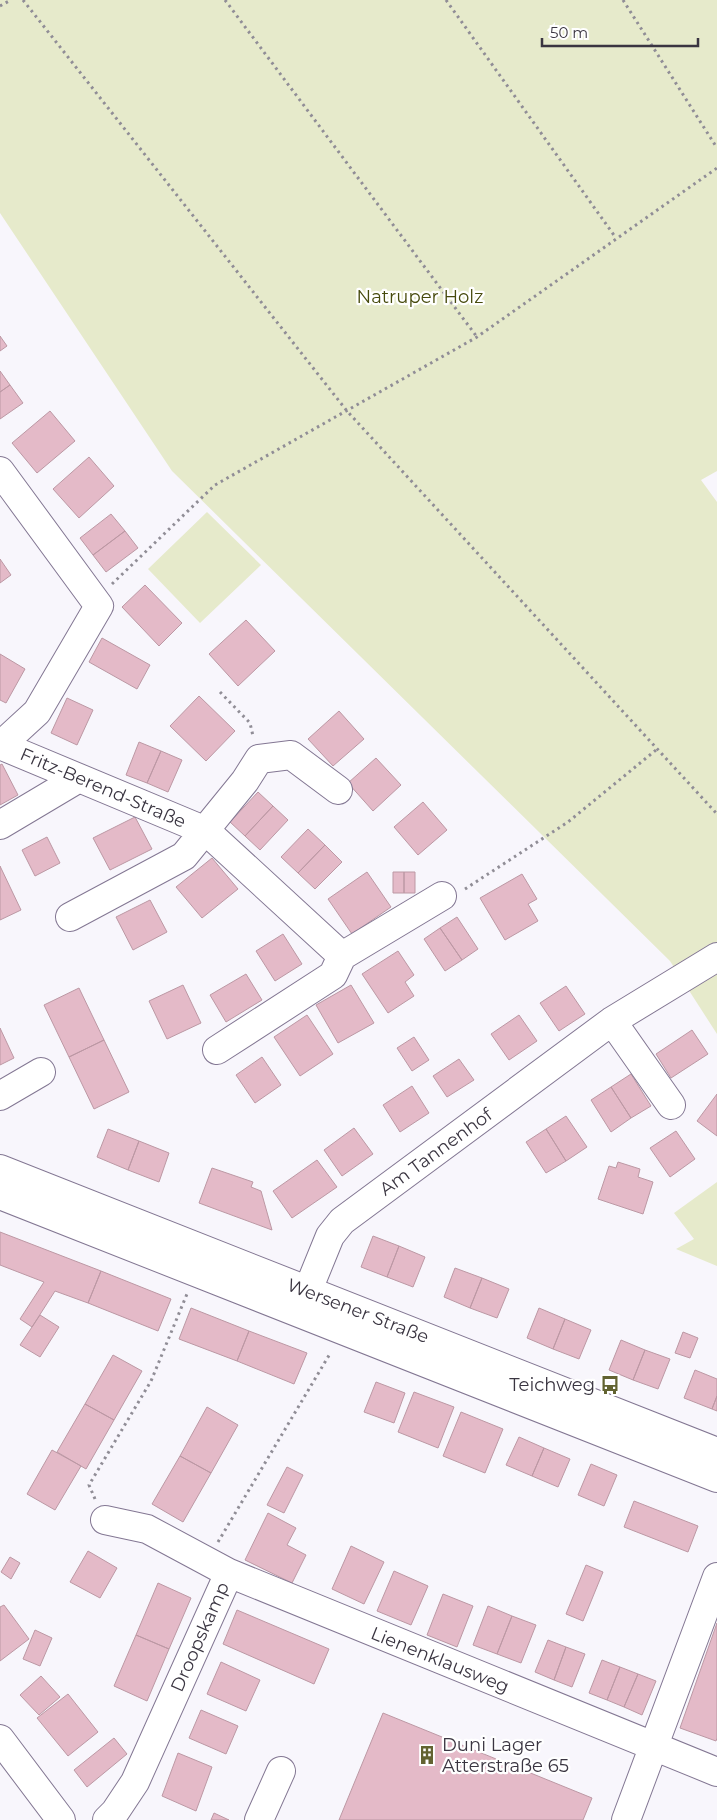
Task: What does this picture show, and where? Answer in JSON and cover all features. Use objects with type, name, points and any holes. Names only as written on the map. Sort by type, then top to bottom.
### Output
[{"type":"street","points":[[0,471],[99,606],[37,712],[0,746]]},
{"type":"street","name":"Fritz-Berend-Straße","points":[[0,746],[206,831],[342,956]]},
{"type":"street","points":[[259,758],[291,755],[338,790]]},
{"type":"street","name":"Fritz-Berend-Straße","points":[[70,917],[184,856],[245,781],[259,758]]},
{"type":"street","points":[[0,825],[79,778]]},
{"type":"street","points":[[217,1050],[333,975],[342,956],[442,896]]},
{"type":"street","name":"Am Tannenhof","points":[[303,1302],[330,1236],[342,1221],[612,1021],[717,957]]},
{"type":"street","points":[[612,1021],[671,1105]]},
{"type":"street","points":[[0,1096],[41,1072]]},
{"type":"street","name":"Wersener Straße","points":[[0,1169],[303,1302],[717,1452]]},
{"type":"street","name":"Wersener Straße","points":[[0,1195],[196,1272],[303,1302],[343,1331],[717,1478]]},
{"type":"street","name":"Droopskamp","points":[[105,1520],[147,1529],[217,1568],[134,1782],[108,1820]]},
{"type":"street","name":"Lienenklausweg","points":[[217,1568],[652,1747]]},
{"type":"street","points":[[626,1820],[717,1577]]},
{"type":"street","points":[[0,1739],[61,1820]]},
{"type":"street","points":[[652,1747],[717,1772]]},
{"type":"street","points":[[259,1820],[281,1771]]},
{"type":"path","points":[[0,6],[11,0]]},
{"type":"path","points":[[23,0],[346,411],[656,750],[717,814]]},
{"type":"path","points":[[225,0],[477,337]]},
{"type":"path","points":[[446,0],[616,238]]},
{"type":"path","points":[[623,0],[717,148]]},
{"type":"path","points":[[99,606],[113,583],[215,485],[477,337],[717,168]]},
{"type":"path","points":[[220,692],[250,724],[259,758]]},
{"type":"path","points":[[442,896],[467,888],[568,822],[656,750]]},
{"type":"path","points":[[105,1520],[89,1485],[151,1381],[196,1272]]},
{"type":"path","points":[[217,1568],[343,1331]]},
{"type":"green space","name":"Natruper Holz","points":[[0,0],[717,0],[717,471],[701,480],[717,502],[717,1034],[670,961],[172,471],[0,213]]},
{"type":"green space","points":[[207,512],[261,565],[200,623],[148,569]]},
{"type":"green space","points":[[717,1182],[717,1266],[676,1249],[694,1239],[674,1213]]},
{"type":"building","points":[[0,336],[7,346],[0,351]]},
{"type":"building","points":[[0,371],[10,385],[0,392]]},
{"type":"building","points":[[10,385],[23,403],[0,419],[0,392]]},
{"type":"building","points":[[50,411],[75,441],[37,473],[12,443]]},
{"type":"building","points":[[89,457],[114,486],[79,518],[53,489]]},
{"type":"building","points":[[111,514],[125,531],[93,555],[80,538]]},
{"type":"building","points":[[125,531],[138,548],[106,572],[93,555]]},
{"type":"building","points":[[0,559],[11,575],[0,583]]},
{"type":"building","points":[[145,585],[182,623],[159,646],[122,607]]},
{"type":"building","points":[[246,620],[275,651],[238,686],[209,654]]},
{"type":"building","points":[[102,638],[150,665],[137,689],[89,662]]},
{"type":"building","points":[[0,654],[25,669],[6,703],[0,700]]},
{"type":"building","points":[[199,696],[235,731],[206,761],[170,726]]},
{"type":"building","points":[[67,698],[93,710],[77,745],[51,733]]},
{"type":"building","points":[[339,711],[364,739],[333,766],[308,739]]},
{"type":"building","points":[[139,742],[161,751],[147,783],[126,775]]},
{"type":"building","points":[[161,751],[182,760],[168,792],[147,783]]},
{"type":"building","points":[[376,758],[401,785],[373,811],[348,783]]},
{"type":"building","points":[[2,764],[18,795],[0,805],[0,765]]},
{"type":"building","points":[[258,792],[273,806],[245,836],[230,822]]},
{"type":"building","points":[[423,802],[447,830],[418,855],[394,827]]},
{"type":"building","points":[[273,806],[288,820],[260,850],[245,836]]},
{"type":"building","points":[[135,817],[152,849],[110,870],[93,838]]},
{"type":"building","points":[[308,829],[325,845],[298,873],[281,857]]},
{"type":"building","points":[[47,837],[60,863],[35,876],[22,850]]},
{"type":"building","points":[[325,845],[342,862],[315,889],[298,873]]},
{"type":"building","points":[[212,858],[238,889],[202,918],[176,887]]},
{"type":"building","points":[[0,866],[21,910],[0,920]]},
{"type":"building","points":[[367,872],[391,907],[352,934],[328,899]]},
{"type":"building","points":[[393,872],[404,872],[404,893],[393,893]]},
{"type":"building","points":[[404,872],[415,872],[415,893],[404,893]]},
{"type":"building","points":[[522,874],[537,899],[528,904],[538,921],[505,940],[480,898]]},
{"type":"building","points":[[150,900],[167,932],[133,950],[116,917]]},
{"type":"building","points":[[457,917],[478,949],[462,960],[440,928]]},
{"type":"building","points":[[440,928],[462,960],[445,971],[424,939]]},
{"type":"building","points":[[283,934],[302,964],[275,981],[256,951]]},
{"type":"building","points":[[398,951],[414,975],[405,982],[414,996],[388,1013],[362,974]]},
{"type":"building","points":[[246,974],[262,1000],[226,1022],[210,995]]},
{"type":"building","points":[[183,985],[201,1023],[167,1039],[149,1001]]},
{"type":"building","points":[[351,985],[374,1023],[338,1043],[316,1005]]},
{"type":"building","points":[[566,986],[585,1014],[559,1031],[540,1003]]},
{"type":"building","points":[[79,988],[104,1040],[69,1057],[44,1005]]},
{"type":"building","points":[[307,1015],[333,1054],[300,1076],[274,1037]]},
{"type":"building","points":[[519,1015],[537,1041],[509,1060],[491,1034]]},
{"type":"building","points":[[0,1028],[14,1058],[0,1065]]},
{"type":"building","points":[[692,1030],[708,1054],[671,1078],[656,1054]]},
{"type":"building","points":[[414,1037],[429,1060],[412,1071],[397,1048]]},
{"type":"building","points":[[104,1040],[129,1092],[94,1109],[69,1057]]},
{"type":"building","points":[[262,1057],[281,1085],[255,1103],[236,1075]]},
{"type":"building","points":[[459,1059],[474,1080],[447,1097],[433,1076]]},
{"type":"building","points":[[631,1074],[651,1106],[631,1118],[611,1087]]},
{"type":"building","points":[[412,1086],[429,1113],[400,1132],[383,1105]]},
{"type":"building","points":[[611,1087],[631,1118],[611,1132],[591,1100]]},
{"type":"building","points":[[717,1094],[717,1136],[697,1121]]},
{"type":"building","points":[[566,1116],[587,1147],[566,1161],[546,1129]]},
{"type":"building","points":[[354,1128],[373,1154],[342,1176],[324,1150]]},
{"type":"building","points":[[108,1129],[139,1141],[128,1170],[97,1157]]},
{"type":"building","points":[[546,1129],[566,1161],[546,1173],[526,1142]]},
{"type":"building","points":[[676,1131],[695,1159],[670,1177],[650,1148]]},
{"type":"building","points":[[139,1141],[169,1153],[159,1182],[128,1170]]},
{"type":"building","points":[[317,1160],[337,1187],[292,1218],[273,1191]]},
{"type":"building","points":[[618,1162],[640,1169],[638,1177],[653,1182],[643,1214],[598,1199],[609,1166],[616,1168]]},
{"type":"building","points":[[212,1168],[253,1182],[251,1187],[261,1191],[272,1230],[199,1203]]},
{"type":"building","points":[[0,1232],[101,1271],[88,1303],[55,1291],[32,1327],[20,1319],[44,1282],[0,1265]]},
{"type":"building","points":[[373,1236],[399,1246],[387,1277],[361,1267]]},
{"type":"building","points":[[399,1246],[425,1257],[413,1287],[387,1277]]},
{"type":"building","points":[[455,1268],[482,1278],[470,1308],[444,1297]]},
{"type":"building","points":[[101,1271],[171,1299],[158,1331],[88,1303]]},
{"type":"building","points":[[482,1278],[509,1289],[497,1318],[470,1308]]},
{"type":"building","points":[[191,1308],[249,1331],[237,1361],[179,1339]]},
{"type":"building","points":[[539,1308],[565,1319],[553,1349],[527,1338]]},
{"type":"building","points":[[40,1315],[59,1327],[40,1357],[20,1345]]},
{"type":"building","points":[[565,1319],[591,1330],[579,1359],[553,1349]]},
{"type":"building","points":[[249,1331],[307,1353],[294,1384],[237,1361]]},
{"type":"building","points":[[683,1332],[698,1338],[690,1358],[675,1353]]},
{"type":"building","points":[[621,1340],[645,1350],[633,1380],[609,1370]]},
{"type":"building","points":[[645,1350],[670,1359],[658,1389],[633,1380]]},
{"type":"building","points":[[113,1355],[142,1371],[114,1420],[85,1404]]},
{"type":"building","points":[[695,1370],[717,1379],[717,1396],[712,1409],[684,1398]]},
{"type":"building","points":[[376,1382],[405,1393],[394,1423],[364,1412]]},
{"type":"building","points":[[414,1392],[454,1407],[438,1448],[398,1432]]},
{"type":"building","points":[[717,1396],[717,1411],[712,1409]]},
{"type":"building","points":[[85,1404],[114,1420],[86,1469],[57,1452]]},
{"type":"building","points":[[207,1407],[238,1425],[211,1473],[180,1456]]},
{"type":"building","points":[[461,1412],[503,1429],[485,1473],[443,1456]]},
{"type":"building","points":[[519,1437],[544,1448],[532,1476],[506,1465]]},
{"type":"building","points":[[544,1448],[570,1459],[558,1487],[532,1476]]},
{"type":"building","points":[[52,1450],[81,1466],[55,1510],[27,1494]]},
{"type":"building","points":[[180,1456],[211,1473],[183,1522],[152,1504]]},
{"type":"building","points":[[591,1464],[617,1475],[604,1506],[578,1495]]},
{"type":"building","points":[[287,1467],[303,1475],[284,1513],[267,1505]]},
{"type":"building","points":[[634,1501],[698,1526],[688,1552],[624,1527]]},
{"type":"building","points":[[268,1513],[296,1528],[287,1545],[306,1555],[292,1583],[245,1560]]},
{"type":"building","points":[[351,1546],[384,1562],[364,1604],[332,1589]]},
{"type":"building","points":[[88,1551],[117,1568],[100,1598],[70,1582]]},
{"type":"building","points":[[10,1557],[20,1563],[11,1579],[1,1572]]},
{"type":"building","points":[[586,1565],[603,1572],[583,1621],[566,1614]]},
{"type":"building","points":[[394,1571],[428,1586],[411,1625],[377,1611]]},
{"type":"building","points":[[158,1583],[191,1598],[169,1649],[136,1635]]},
{"type":"building","points":[[443,1594],[473,1606],[457,1647],[427,1635]]},
{"type":"building","points":[[4,1605],[29,1639],[0,1661],[0,1607]]},
{"type":"building","points":[[488,1606],[512,1616],[497,1654],[473,1645]]},
{"type":"building","points":[[237,1610],[329,1649],[314,1684],[223,1644]]},
{"type":"building","points":[[512,1616],[536,1625],[521,1663],[497,1654]]},
{"type":"building","points":[[717,1623],[717,1738],[716,1741],[680,1728]]},
{"type":"building","points":[[35,1630],[52,1638],[40,1666],[23,1659]]},
{"type":"building","points":[[136,1635],[169,1649],[147,1701],[114,1686]]},
{"type":"building","points":[[548,1640],[566,1647],[554,1680],[535,1672]]},
{"type":"building","points":[[566,1647],[585,1654],[572,1687],[554,1680]]},
{"type":"building","points":[[602,1660],[620,1667],[607,1700],[589,1693]]},
{"type":"building","points":[[221,1662],[260,1680],[246,1711],[207,1694]]},
{"type":"building","points":[[620,1667],[638,1674],[624,1707],[607,1700]]},
{"type":"building","points":[[638,1674],[656,1681],[642,1715],[624,1707]]},
{"type":"building","points":[[41,1676],[60,1697],[39,1715],[20,1695]]},
{"type":"building","points":[[68,1694],[98,1732],[68,1756],[37,1718]]},
{"type":"building","points":[[201,1710],[238,1726],[226,1754],[189,1738]]},
{"type":"building","name":"Duni Lager Atterstraße 65","points":[[383,1713],[592,1798],[583,1820],[339,1820]]},
{"type":"building","points":[[114,1738],[127,1754],[87,1787],[74,1770]]},
{"type":"building","points":[[178,1753],[212,1767],[196,1811],[162,1796]]},
{"type":"building","points":[[214,1813],[229,1820],[211,1820]]},
{"type":"place","name":"Teichweg","points":[[610,1385]]},
{"type":"place","name":"Duni Lager Atterstraße 65","points":[[427,1755]]}]
